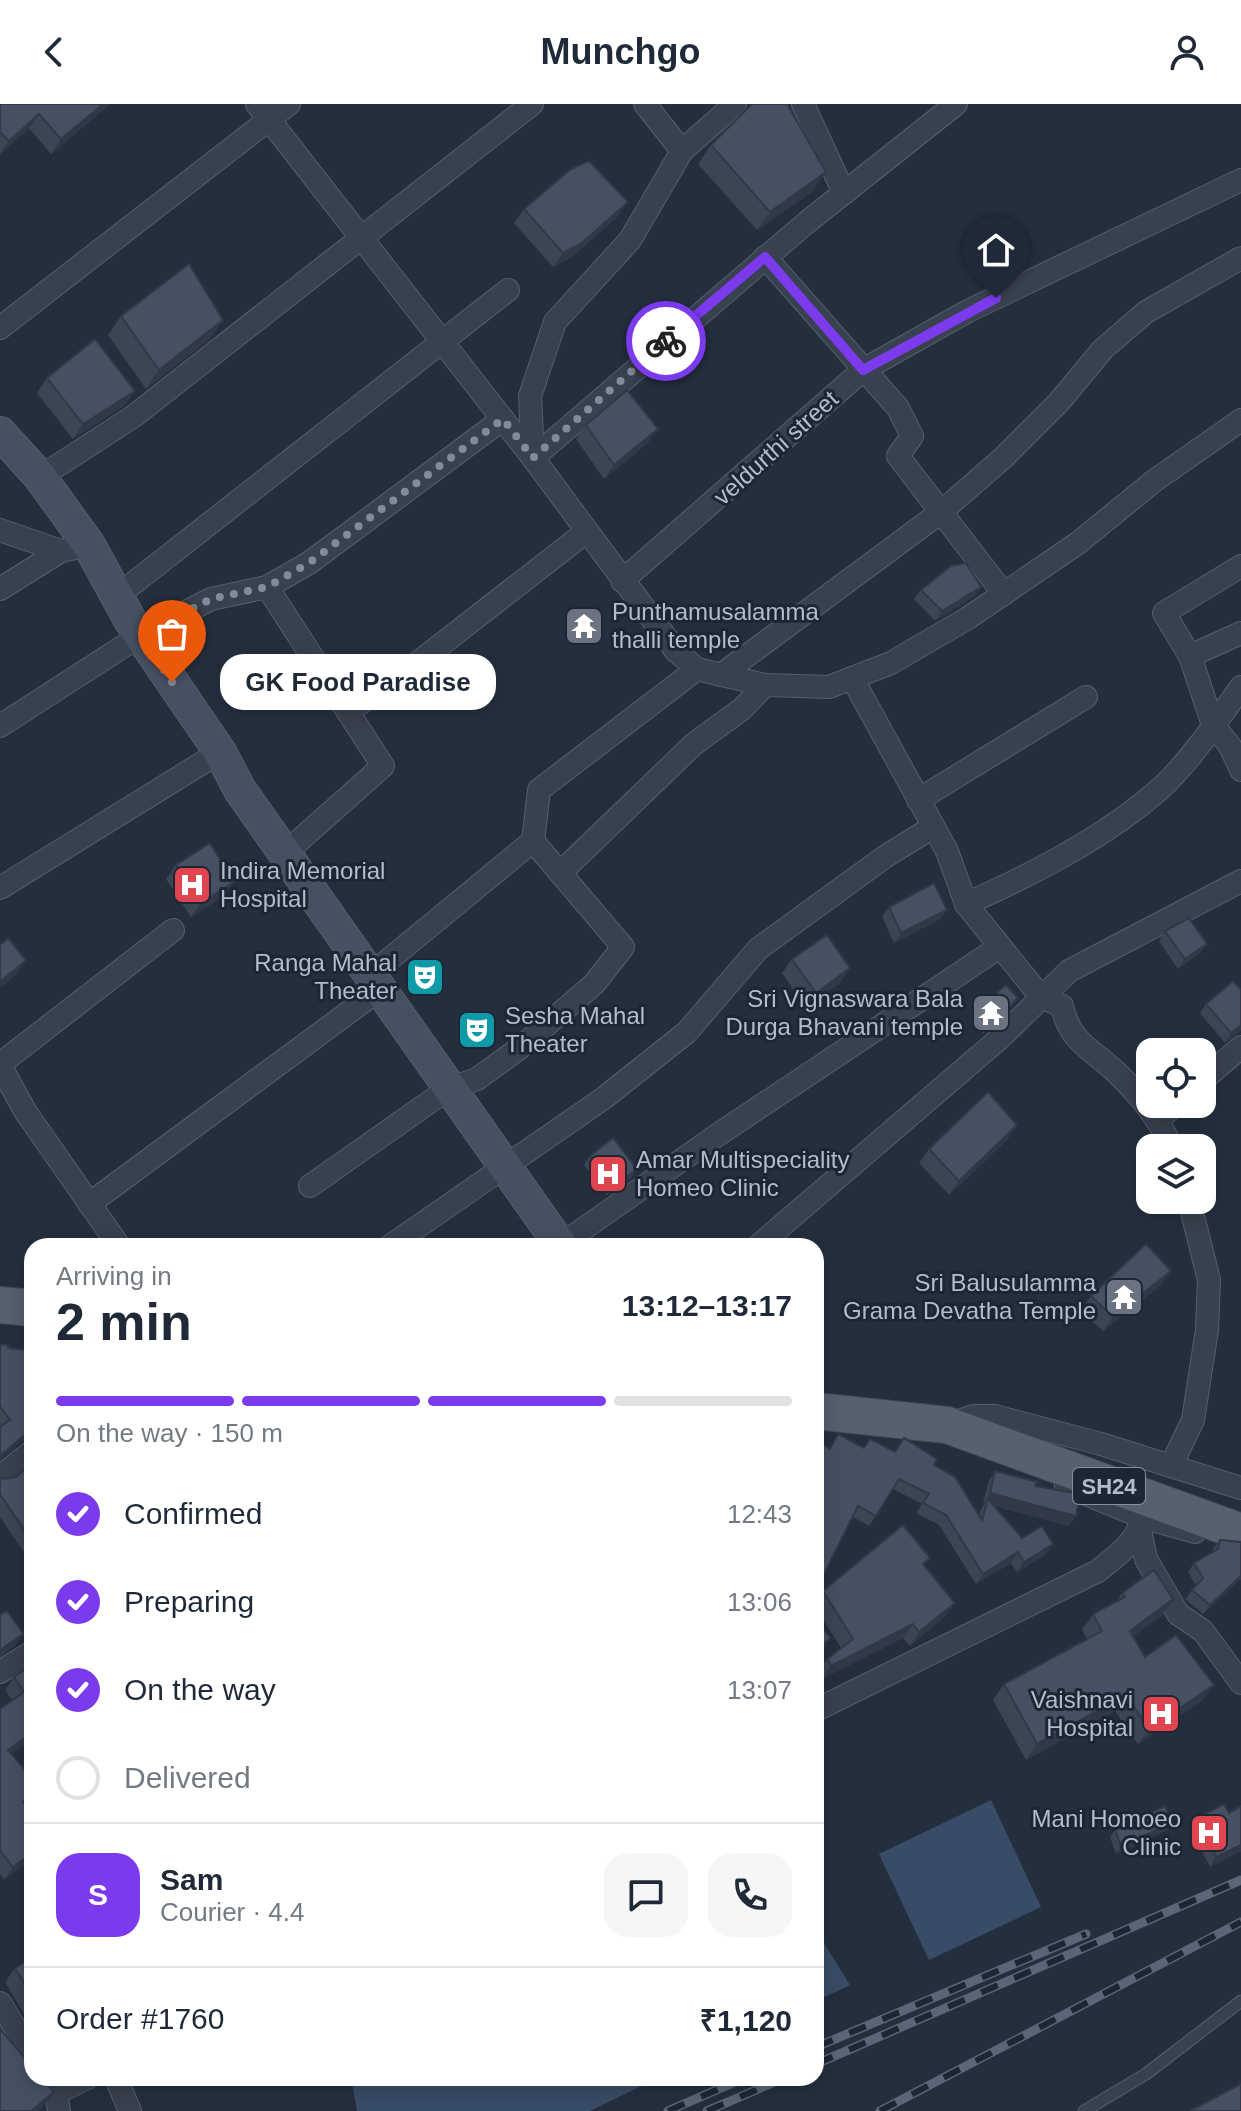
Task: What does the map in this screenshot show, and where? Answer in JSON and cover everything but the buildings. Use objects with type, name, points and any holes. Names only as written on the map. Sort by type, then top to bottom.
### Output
[{"type":"main road","points":[[0,433],[40,477],[75,548],[117,596],[220,752],[240,790],[554,1238]]},
{"type":"main road","points":[[0,1305],[24,1307]]},
{"type":"main road","points":[[0,1325],[24,1327]]},
{"type":"main road","name":"SH24","points":[[824,1393],[904,1404],[954,1429],[1241,1532]]},
{"type":"main road","name":"SH24","points":[[824,1412],[954,1429]]},
{"type":"street","points":[[0,328],[263,112],[289,104]]},
{"type":"street","points":[[40,477],[134,416],[532,104]]},
{"type":"street","points":[[645,104],[682,151]]},
{"type":"street","points":[[533,458],[530,396],[555,322],[630,240],[682,151],[735,104]]},
{"type":"street","points":[[803,104],[844,193]]},
{"type":"street","points":[[533,458],[765,257],[956,104]]},
{"type":"street","points":[[263,112],[533,458],[676,651],[697,669],[765,685],[829,687],[891,663],[1004,594],[1078,543],[1154,481],[1241,420]]},
{"type":"street","name":"veldurthi street","points":[[622,581],[863,370],[968,311],[1241,180]]},
{"type":"street","points":[[765,257],[898,408],[912,436],[898,456],[1004,594]]},
{"type":"street","points":[[721,675],[941,512],[1003,458],[1059,402],[1103,349],[1146,312],[1241,258]]},
{"type":"street","points":[[117,596],[508,290]]},
{"type":"street","points":[[0,726],[141,635],[211,599],[267,587],[321,554],[503,419]]},
{"type":"street","points":[[0,530],[75,548]]},
{"type":"street","points":[[348,712],[420,661],[586,532]]},
{"type":"street","points":[[0,589],[75,548]]},
{"type":"street","points":[[1241,566],[1164,613],[1190,656],[1213,725],[1230,746],[1241,770]]},
{"type":"street","points":[[267,587],[383,766],[284,854]]},
{"type":"street","points":[[1190,656],[1241,633]]},
{"type":"street","points":[[89,1204],[374,983],[533,841],[539,790],[697,669]]},
{"type":"street","points":[[852,678],[933,827],[966,904],[998,948],[1041,997],[1062,1006],[1066,1026],[1076,1039],[1136,1087]]},
{"type":"street","points":[[560,873],[694,744],[742,709],[765,685]]},
{"type":"street","points":[[966,904],[1024,878],[1133,810],[1162,786],[1241,687]]},
{"type":"street","points":[[918,800],[1086,697]]},
{"type":"street","points":[[0,888],[220,752]]},
{"type":"street","points":[[401,1238],[604,1098],[687,1032],[758,949],[886,856],[933,827]]},
{"type":"street","points":[[310,1186],[448,1089],[477,1079],[521,1047],[594,984],[623,947],[533,841]]},
{"type":"street","points":[[767,1238],[999,1039],[1069,971],[1241,881]]},
{"type":"street","points":[[113,1238],[25,1111],[0,1065],[173,930]]},
{"type":"street","points":[[571,1238],[716,1136],[998,948]]},
{"type":"street","points":[[1216,1069],[1241,1047]]},
{"type":"street","points":[[1171,1466],[1193,1420],[1207,1330],[1209,1280],[1192,1214]]},
{"type":"street","points":[[1241,1488],[995,1416],[974,1416],[954,1429],[961,1440],[980,1451],[1141,1524],[1241,1545]]},
{"type":"street","points":[[0,1477],[24,1458]]},
{"type":"street","points":[[1141,1524],[1146,1559],[1178,1614],[1203,1631],[1241,1683]]},
{"type":"street","points":[[824,1706],[1098,1571],[1126,1548],[1141,1524]]},
{"type":"street","points":[[0,1672],[24,1657]]},
{"type":"street","points":[[0,2003],[24,2042]]},
{"type":"street","points":[[119,2086],[130,2111]]},
{"type":"lane","points":[[1084,2111],[1146,2074],[1241,2001]]},
{"type":"water","points":[[991,1800],[1041,1907],[929,1960],[879,1854]]},
{"type":"water","points":[[824,1943],[850,1985],[824,1997]]},
{"type":"water","points":[[352,2086],[642,2086],[590,2111],[357,2111]]},
{"type":"railway","points":[[824,2061],[1241,1880]]},
{"type":"railway","points":[[880,2111],[1241,1922]]},
{"type":"railway","points":[[824,2044],[1086,1934]]},
{"type":"railway","points":[[668,2111],[726,2086]]},
{"type":"railway","points":[[707,2111],[765,2086]]},
{"type":"way so far","points":[[172,682],[141,635],[211,599],[267,587],[309,563],[503,419],[533,458],[666,341]]},
{"type":"place","name":"Punthamusalamma thalli temple","points":[[584,626]]},
{"type":"place","name":"GK Food Paradise","points":[[172,682]]},
{"type":"place","name":"Indira Memorial Hospital","points":[[192,885]]},
{"type":"place","name":"Ranga Mahal Theater","points":[[425,977]]},
{"type":"place","name":"Sri Vignaswara Bala Durga Bhavani temple","points":[[991,1013]]},
{"type":"place","name":"Sesha Mahal Theater","points":[[477,1030]]},
{"type":"place","name":"Amar Multispeciality Homeo Clinic","points":[[608,1174]]},
{"type":"place","name":"Sri Balusulamma Grama Devatha Temple","points":[[1124,1297]]},
{"type":"place","name":"Vaishnavi Hospital","points":[[1161,1714]]},
{"type":"place","name":"Mani Homoeo Clinic","points":[[1209,1833]]},
{"type":"route","points":[[666,341],[765,257],[863,370],[996,298]]}]
